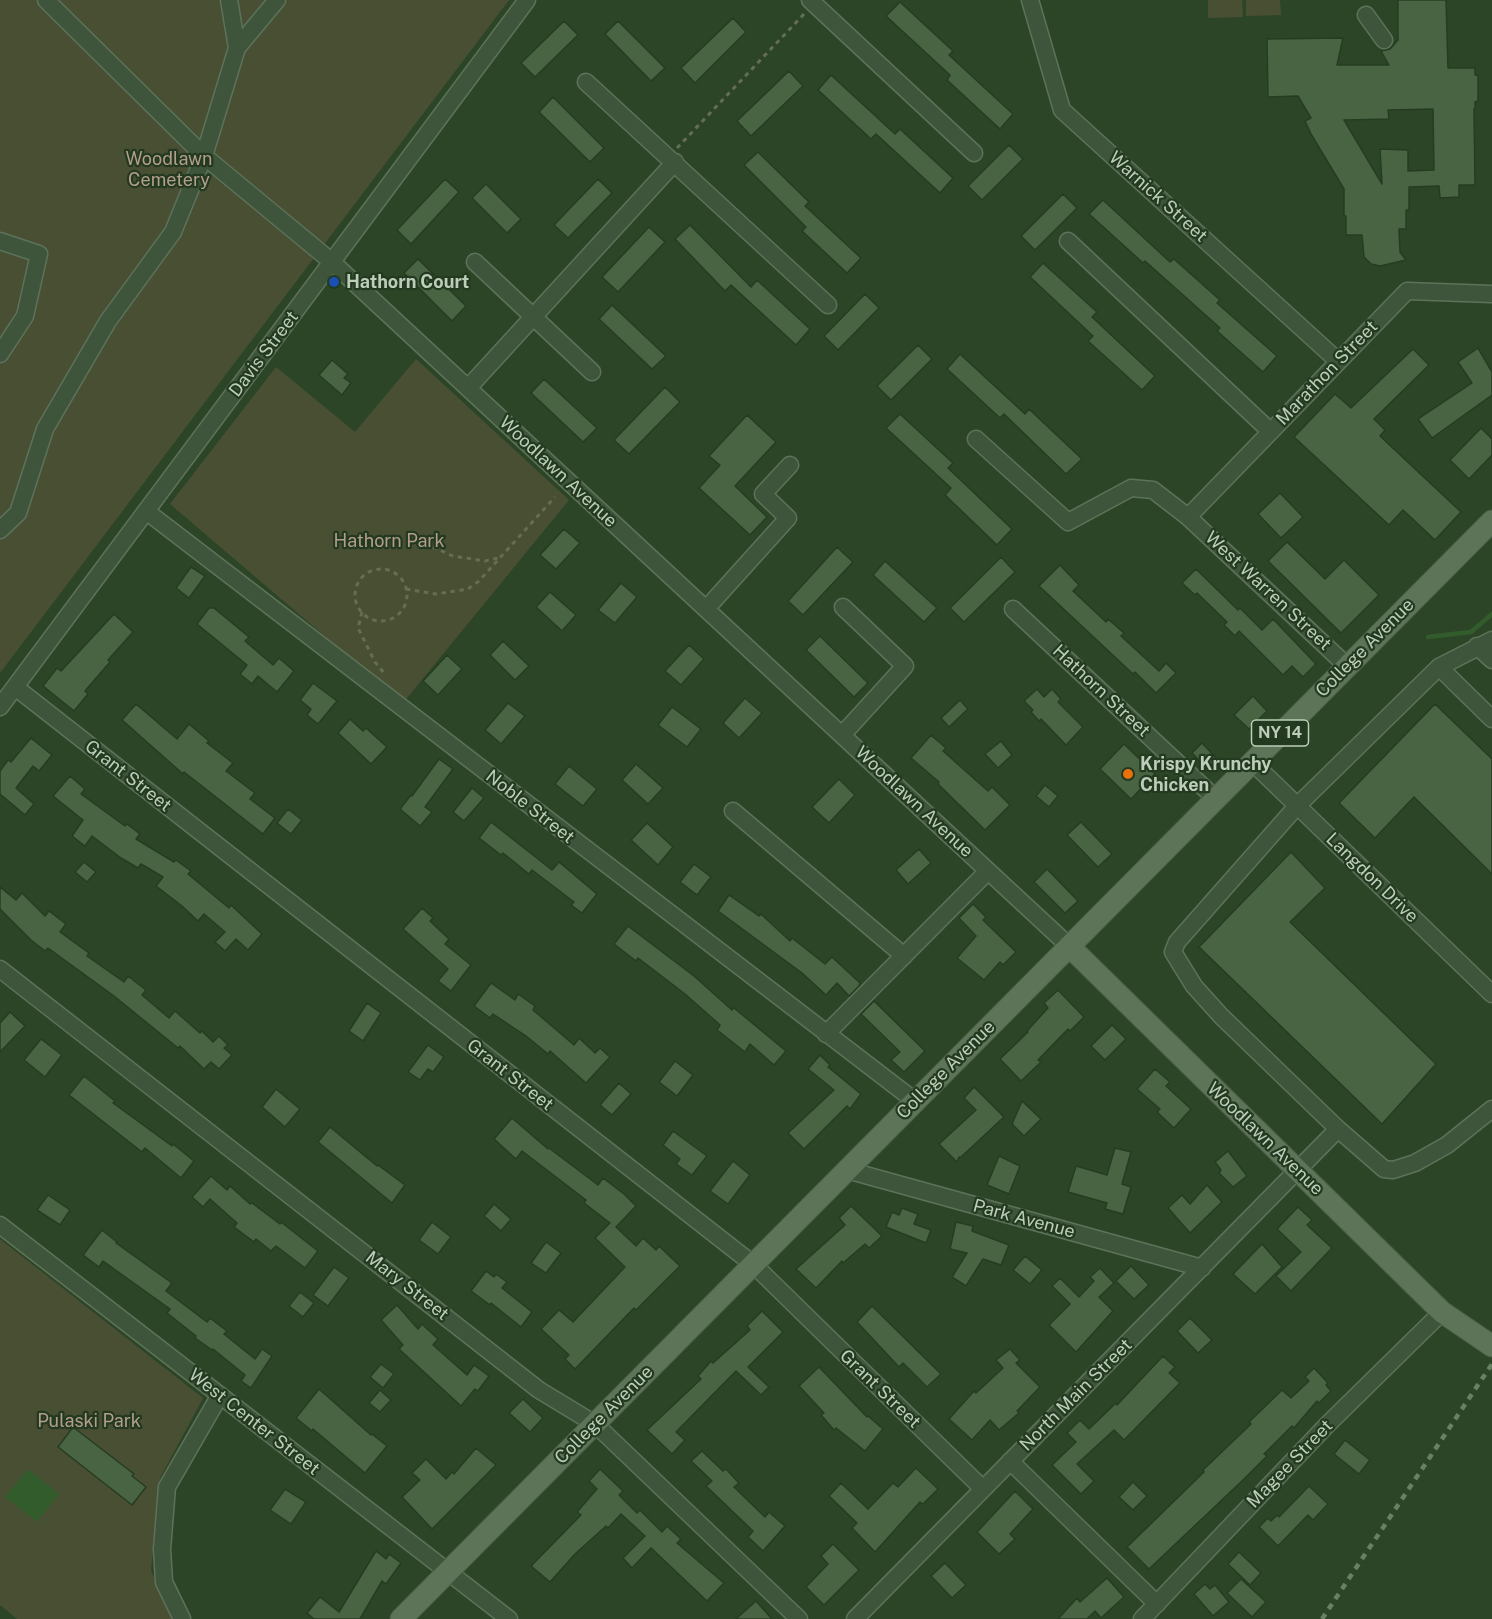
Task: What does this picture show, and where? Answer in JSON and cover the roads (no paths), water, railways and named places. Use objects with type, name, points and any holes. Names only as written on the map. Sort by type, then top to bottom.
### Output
[{"type":"main road","name":"College Avenue","points":[[401,1619],[1492,521]]},
{"type":"main road","name":"Woodlawn Avenue","points":[[1069,946],[1442,1312],[1492,1346]]},
{"type":"street","name":"Woodlawn Avenue","points":[[46,0],[204,156],[332,262],[1069,946]]},
{"type":"street","points":[[229,0],[237,48]]},
{"type":"street","points":[[0,530],[18,513],[45,429],[108,321],[173,232],[204,156],[237,48],[278,0]]},
{"type":"street","name":"Davis Street","points":[[0,707],[527,0]]},
{"type":"street","name":"Warnick Street","points":[[1030,0],[1062,110],[1338,361]]},
{"type":"street","points":[[812,2],[974,153]]},
{"type":"street","points":[[1366,15],[1384,40]]},
{"type":"street","points":[[586,82],[828,305]]},
{"type":"street","points":[[468,387],[672,159]]},
{"type":"street","points":[[0,241],[39,255],[25,316],[0,354]]},
{"type":"street","points":[[1068,241],[1270,431]]},
{"type":"street","points":[[475,262],[592,372]]},
{"type":"street","name":"Marathon Street","points":[[1188,517],[1407,291],[1492,294]]},
{"type":"street","points":[[976,439],[1068,522],[1131,488],[1153,490],[1188,517]]},
{"type":"street","points":[[706,609],[788,518],[763,494],[790,465]]},
{"type":"street","name":"Noble Street","points":[[146,511],[915,1101]]},
{"type":"street","name":"West Warren Street","points":[[1188,517],[1347,666]]},
{"type":"street","points":[[842,735],[905,666],[843,607]]},
{"type":"street","name":"Hathorn Street","points":[[1013,609],[1215,798]]},
{"type":"street","points":[[1492,660],[1485,643],[1439,667],[1297,806],[1177,942],[1173,952],[1194,986],[1221,1016],[1338,1129],[1384,1168],[1393,1170],[1415,1163],[1447,1145],[1492,1109]]},
{"type":"street","points":[[1439,667],[1492,719]]},
{"type":"street","name":"Grant Street","points":[[15,687],[754,1265],[983,1489]]},
{"type":"street","name":"Langdon Drive","points":[[1252,762],[1492,994]]},
{"type":"street","points":[[732,811],[904,956]]},
{"type":"street","points":[[826,1034],[988,871]]},
{"type":"street","name":"Mary Street","points":[[0,969],[539,1390],[595,1424],[799,1619]]},
{"type":"street","name":"North Main Street","points":[[855,1619],[1338,1129]]},
{"type":"street","name":"Park Avenue","points":[[847,1170],[1202,1268]]},
{"type":"street","name":"West Center Street","points":[[0,1225],[508,1619]]},
{"type":"street","name":"Magee Street","points":[[1142,1619],[1327,1425],[1442,1312]]},
{"type":"street","points":[[182,1619],[164,1582],[162,1549],[167,1487],[220,1395]]},
{"type":"street","points":[[1010,1461],[1157,1604]]},
{"type":"waterway","points":[[1428,637],[1471,632],[1492,614]]},
{"type":"railway","points":[[1322,1619],[1492,1364]]},
{"type":"place","name":"Hathorn Court","points":[[334,282]]},
{"type":"place","name":"Krispy Krunchy Chicken","points":[[1128,774]]},
{"type":"park label","name":"Woodlawn Cemetery","points":[[169,169]]},
{"type":"park label","name":"Hathorn Park","points":[[389,541]]},
{"type":"park label","name":"Pulaski Park","points":[[89,1421]]}]
